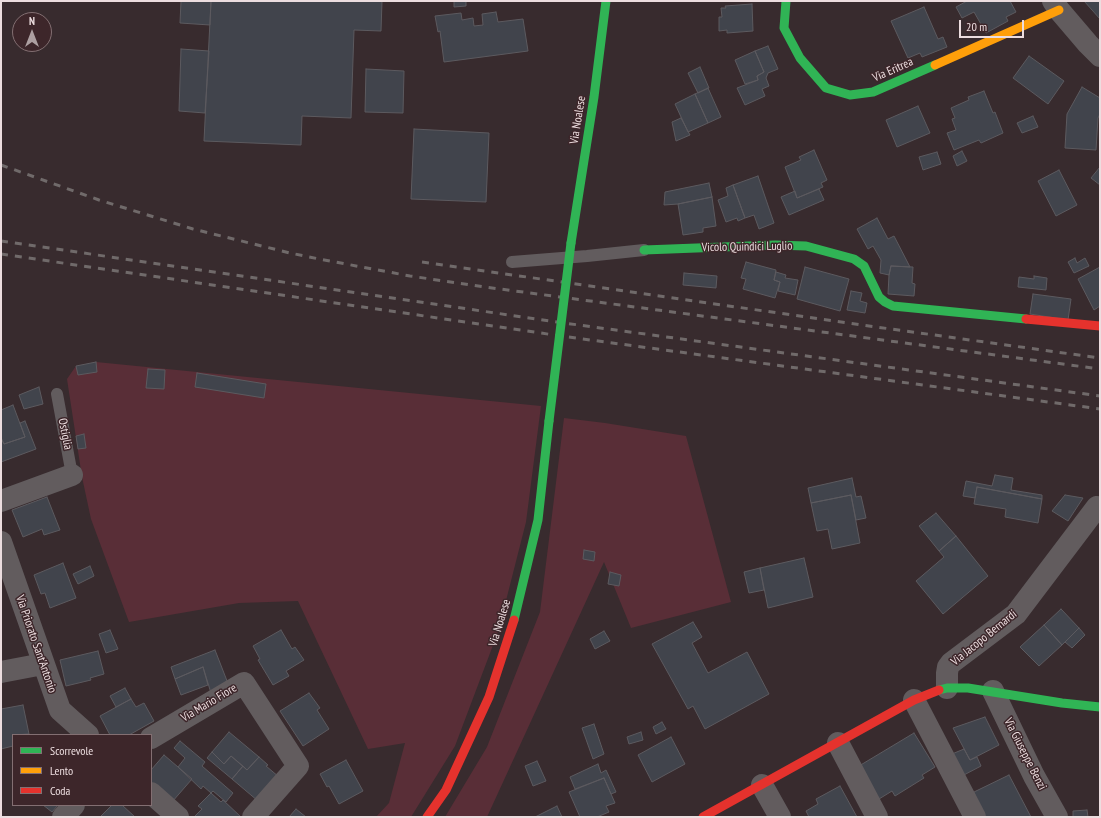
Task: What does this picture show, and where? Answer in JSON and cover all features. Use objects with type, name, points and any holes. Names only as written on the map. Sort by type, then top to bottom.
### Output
[{"type":"street","name":"Via Noalese","points":[[427,817],[446,790],[489,697],[517,612],[538,520],[571,243],[594,97],[606,1]]},
{"type":"street","name":"Via Eritrea","points":[[786,1],[784,28],[800,58],[826,88],[850,95],[873,92],[1056,5]]},
{"type":"street","points":[[1056,5],[1088,44],[1100,56]]},
{"type":"street","name":"Vicolo Quindici Luglio","points":[[644,250],[775,245],[806,246],[854,259],[860,263],[864,266],[879,297],[893,306],[1100,326]]},
{"type":"street","points":[[1,501],[72,475]]},
{"type":"street","name":"Via Jacopo Bernardi","points":[[947,688],[947,673],[950,663],[1016,614],[1097,507]]},
{"type":"street","name":"Via Priorato Sant'Antonio","points":[[1,542],[60,710],[87,734]]},
{"type":"street","points":[[1,672],[43,664]]},
{"type":"street","name":"Via Mario Fiore","points":[[152,737],[244,683],[298,766],[253,817]]},
{"type":"street","points":[[703,817],[914,700],[947,688],[968,688],[1062,703],[1100,707]]},
{"type":"street","name":"Via Giuseppe Benzi","points":[[994,692],[1034,776],[1057,817]]},
{"type":"street","points":[[914,700],[975,817]]},
{"type":"street","points":[[838,743],[878,817]]},
{"type":"street","points":[[762,785],[780,817]]},
{"type":"street","points":[[152,794],[178,817]]},
{"type":"street","points":[[63,817],[73,806]]},
{"type":"lane","name":"Vicolo Quindici Luglio","points":[[512,262],[644,250]]},
{"type":"lane","name":"Ostiglia","points":[[57,394],[72,475]]},
{"type":"shaded area","points":[[96,362],[541,406],[526,522],[498,632],[455,746],[411,817],[376,817],[389,803],[405,743],[368,749],[298,601],[239,603],[129,622],[91,519],[82,477],[67,379],[76,366]]},
{"type":"shaded area","points":[[564,418],[686,436],[731,602],[631,628],[604,562],[487,817],[445,817],[487,747],[540,612]]},
{"type":"building","points":[[181,1],[211,1],[210,25],[180,23]]},
{"type":"building","points":[[211,1],[382,1],[381,31],[354,30],[351,118],[302,116],[301,145],[204,141]]},
{"type":"building","points":[[454,1],[466,1],[466,6],[454,7]]},
{"type":"building","points":[[967,1],[1010,1],[1016,12],[1006,17],[1008,21],[986,33],[974,12],[962,18],[956,7]]},
{"type":"building","points":[[1084,1],[1100,1],[1100,19]]},
{"type":"building","points":[[752,4],[753,31],[727,33],[727,30],[719,31],[719,17],[722,17],[721,8],[726,8],[725,6]]},
{"type":"building","points":[[924,7],[938,39],[943,37],[947,47],[922,57],[920,53],[908,58],[891,21]]},
{"type":"building","points":[[496,12],[498,22],[523,19],[528,51],[444,62],[440,31],[438,32],[435,16],[461,13],[462,20],[473,18],[474,26],[483,25],[482,14]]},
{"type":"building","points":[[768,46],[778,69],[768,73],[766,78],[769,86],[762,89],[765,96],[745,105],[737,88],[758,80],[757,76],[764,72],[755,51]]},
{"type":"building","points":[[181,49],[209,51],[205,113],[179,111]]},
{"type":"building","points":[[755,51],[764,72],[757,76],[758,80],[745,84],[735,60]]},
{"type":"building","points":[[1029,56],[1064,81],[1048,104],[1013,78]]},
{"type":"building","points":[[700,67],[709,88],[698,93],[688,73]]},
{"type":"building","points":[[366,69],[404,71],[403,113],[365,112]]},
{"type":"building","points":[[1082,87],[1100,98],[1100,114],[1098,118],[1096,150],[1065,148],[1067,114]]},
{"type":"building","points":[[708,88],[721,117],[708,123],[695,94]]},
{"type":"building","points":[[984,91],[993,113],[995,112],[1003,133],[981,143],[979,140],[954,150],[947,133],[956,130],[952,119],[955,118],[951,108],[969,100],[968,97]]},
{"type":"building","points":[[695,94],[708,123],[688,132],[675,104]]},
{"type":"building","points":[[918,106],[930,133],[897,147],[886,120]]},
{"type":"building","points":[[1033,116],[1038,127],[1022,133],[1017,123]]},
{"type":"building","points":[[681,118],[690,135],[676,141],[672,122]]},
{"type":"building","points":[[414,129],[489,133],[486,202],[411,199]]},
{"type":"building","points":[[814,150],[827,180],[821,183],[823,187],[797,198],[785,167],[801,160],[799,157]]},
{"type":"building","points":[[962,151],[967,161],[957,166],[953,156]]},
{"type":"building","points":[[937,152],[941,164],[923,170],[919,157]]},
{"type":"building","points":[[1100,167],[1100,185],[1091,178]]},
{"type":"building","points":[[1059,170],[1077,205],[1056,216],[1038,181]]},
{"type":"building","points":[[758,176],[774,223],[759,229],[754,215],[745,218],[733,185]]},
{"type":"building","points":[[709,183],[712,197],[678,204],[664,205],[665,192]]},
{"type":"building","points":[[733,185],[745,218],[738,221],[737,218],[726,222],[718,200],[728,196],[726,188]]},
{"type":"building","points":[[819,189],[824,200],[789,215],[781,197],[795,191],[797,198]]},
{"type":"building","points":[[712,197],[716,226],[703,228],[703,232],[683,235],[678,204]]},
{"type":"building","points":[[877,218],[888,239],[894,236],[910,267],[891,266],[889,275],[880,273],[881,260],[873,246],[868,249],[857,229]]},
{"type":"building","points":[[1075,258],[1077,263],[1085,258],[1089,266],[1074,273],[1068,262]]},
{"type":"building","points":[[746,262],[776,270],[774,280],[780,282],[775,298],[743,289],[746,279],[741,278]]},
{"type":"building","points":[[891,266],[913,267],[912,283],[915,284],[914,296],[888,294]]},
{"type":"building","points":[[805,267],[849,279],[840,311],[797,299]]},
{"type":"building","points":[[1100,267],[1100,306],[1094,310],[1078,279]]},
{"type":"building","points":[[776,272],[786,275],[785,278],[798,280],[795,295],[778,291],[780,282],[774,280]]},
{"type":"building","points":[[684,273],[717,276],[716,288],[683,285]]},
{"type":"building","points":[[1034,276],[1047,278],[1046,290],[1018,287],[1019,277],[1034,279]]},
{"type":"building","points":[[851,291],[862,293],[860,301],[867,303],[865,313],[847,310]]},
{"type":"building","points":[[1033,294],[1071,299],[1068,320],[1030,314]]},
{"type":"building","points":[[96,362],[97,372],[78,375],[76,366]]},
{"type":"building","points":[[148,369],[165,370],[164,389],[146,388]]},
{"type":"building","points":[[197,373],[266,384],[264,398],[195,387]]},
{"type":"building","points":[[39,387],[43,404],[24,409],[19,395]]},
{"type":"building","points":[[13,405],[25,437],[4,444],[1,438],[1,410]]},
{"type":"building","points":[[25,421],[36,449],[1,462],[1,438],[4,444],[25,437],[20,423]]},
{"type":"building","points":[[84,434],[86,448],[78,449],[76,436]]},
{"type":"building","points":[[995,475],[1013,478],[1011,490],[1042,495],[1042,499],[977,487],[975,498],[963,496],[966,481],[992,486]]},
{"type":"building","points":[[852,478],[856,497],[861,496],[866,518],[856,520],[851,495],[811,503],[808,488]]},
{"type":"building","points":[[977,487],[1042,499],[1038,523],[1005,517],[1006,509],[974,504]]},
{"type":"building","points":[[851,495],[860,543],[832,549],[828,529],[817,531],[811,503]]},
{"type":"building","points":[[1065,495],[1083,498],[1068,521],[1052,511]]},
{"type":"building","points":[[47,497],[60,530],[44,535],[42,529],[23,537],[12,510]]},
{"type":"building","points":[[936,513],[956,536],[939,551],[919,526]]},
{"type":"building","points":[[956,536],[988,576],[943,614],[916,581],[944,557],[939,551]]},
{"type":"building","points":[[584,550],[595,552],[594,561],[583,559]]},
{"type":"building","points":[[804,558],[813,597],[768,608],[760,568]]},
{"type":"building","points":[[63,563],[76,598],[50,608],[45,593],[41,594],[34,575]]},
{"type":"building","points":[[90,566],[94,576],[78,584],[73,574]]},
{"type":"building","points":[[760,568],[764,590],[749,593],[744,572]]},
{"type":"building","points":[[610,572],[621,575],[619,586],[608,584]]},
{"type":"building","points":[[1061,609],[1079,628],[1062,645],[1044,625]]},
{"type":"building","points":[[693,622],[702,637],[692,643],[708,673],[747,652],[769,694],[705,729],[693,706],[688,709],[652,644]]},
{"type":"building","points":[[1044,625],[1062,645],[1039,666],[1020,647]]},
{"type":"building","points":[[1079,628],[1085,635],[1072,648],[1065,642]]},
{"type":"building","points":[[110,630],[118,649],[106,653],[99,634]]},
{"type":"building","points":[[281,630],[292,649],[295,647],[304,660],[286,671],[289,676],[273,685],[258,660],[260,659],[253,646]]},
{"type":"building","points":[[604,631],[610,641],[595,649],[590,639]]},
{"type":"building","points":[[215,650],[229,686],[211,693],[203,667],[175,679],[171,667]]},
{"type":"building","points":[[98,651],[104,674],[90,678],[91,680],[66,686],[60,660]]},
{"type":"building","points":[[203,667],[208,685],[181,695],[175,679]]},
{"type":"building","points":[[125,688],[131,699],[116,707],[110,696]]},
{"type":"building","points":[[309,693],[320,708],[317,710],[329,729],[303,746],[280,711]]},
{"type":"building","points":[[131,699],[136,707],[144,703],[154,721],[131,734],[109,734],[100,716]]},
{"type":"building","points":[[23,705],[29,734],[12,734],[12,746],[1,749],[1,709]]},
{"type":"building","points":[[985,717],[999,745],[970,760],[953,728]]},
{"type":"building","points":[[662,722],[666,729],[656,734],[653,727]]},
{"type":"building","points":[[594,724],[604,754],[593,759],[582,728]]},
{"type":"building","points":[[229,732],[259,757],[247,770],[231,756],[224,764],[212,752]]},
{"type":"building","points":[[641,732],[643,740],[629,744],[627,737]]},
{"type":"building","points":[[914,733],[935,767],[922,775],[924,778],[895,796],[892,791],[879,799],[859,766]]},
{"type":"building","points":[[671,737],[685,764],[652,782],[638,755]]},
{"type":"building","points":[[180,741],[205,762],[202,766],[233,793],[226,802],[213,791],[211,793],[203,786],[201,789],[178,767],[185,758],[174,748]]},
{"type":"building","points":[[964,749],[970,760],[977,757],[981,766],[962,776],[952,754]]},
{"type":"building","points":[[212,752],[224,764],[231,756],[243,766],[232,779],[207,758]]},
{"type":"building","points":[[164,755],[192,779],[172,802],[152,785],[152,769]]},
{"type":"building","points":[[259,757],[268,765],[266,766],[279,777],[258,801],[232,779],[243,766],[247,770]]},
{"type":"building","points":[[346,760],[363,791],[339,804],[320,774]]},
{"type":"building","points":[[537,761],[546,781],[533,786],[525,766]]},
{"type":"building","points":[[598,764],[601,773],[606,770],[616,792],[611,794],[604,778],[575,789],[570,777]]},
{"type":"building","points":[[1009,775],[1031,817],[982,817],[974,792]]},
{"type":"building","points":[[604,778],[615,803],[606,806],[609,812],[597,817],[580,817],[569,792]]},
{"type":"building","points":[[840,786],[857,817],[809,817],[806,811],[818,804],[816,799]]},
{"type":"building","points":[[211,793],[221,802],[223,800],[241,817],[194,817],[202,809],[198,806]]},
{"type":"building","points":[[44,806],[57,806],[52,812]]},
{"type":"building","points":[[111,806],[123,806],[135,817],[100,817]]},
{"type":"building","points":[[557,806],[562,817],[535,817]]},
{"type":"building","points":[[296,809],[306,817],[289,817]]},
{"type":"building","points":[[1087,810],[1088,817],[1073,817],[1073,811]]},
{"type":"railway","points":[[1,165],[99,200],[193,229],[290,253],[410,276],[1100,369]]},
{"type":"railway","points":[[1,241],[564,323],[1100,396]]},
{"type":"railway","points":[[1,254],[561,336],[1100,409]]},
{"type":"railway","points":[[422,262],[1100,358]]},
{"type":"traffic: fast","points":[[571,243],[594,97],[606,1]]},
{"type":"traffic: fast","points":[[786,1],[784,28],[800,58],[826,88],[850,95],[873,92],[935,65]]},
{"type":"traffic: fast","points":[[549,421],[571,243]]},
{"type":"traffic: fast","points":[[644,250],[775,245],[806,246],[854,259],[864,266],[879,297],[893,306],[1026,319]]},
{"type":"traffic: fast","points":[[514,620],[538,520],[549,421]]},
{"type":"traffic: fast","points":[[939,690],[947,688],[968,688],[1062,703],[1100,707]]},
{"type":"traffic: slow","points":[[935,65],[1059,10]]},
{"type":"traffic: jam","points":[[1026,319],[1100,326]]},
{"type":"traffic: jam","points":[[427,817],[446,790],[489,697],[514,620]]},
{"type":"traffic: jam","points":[[703,817],[914,700],[939,690]]}]
